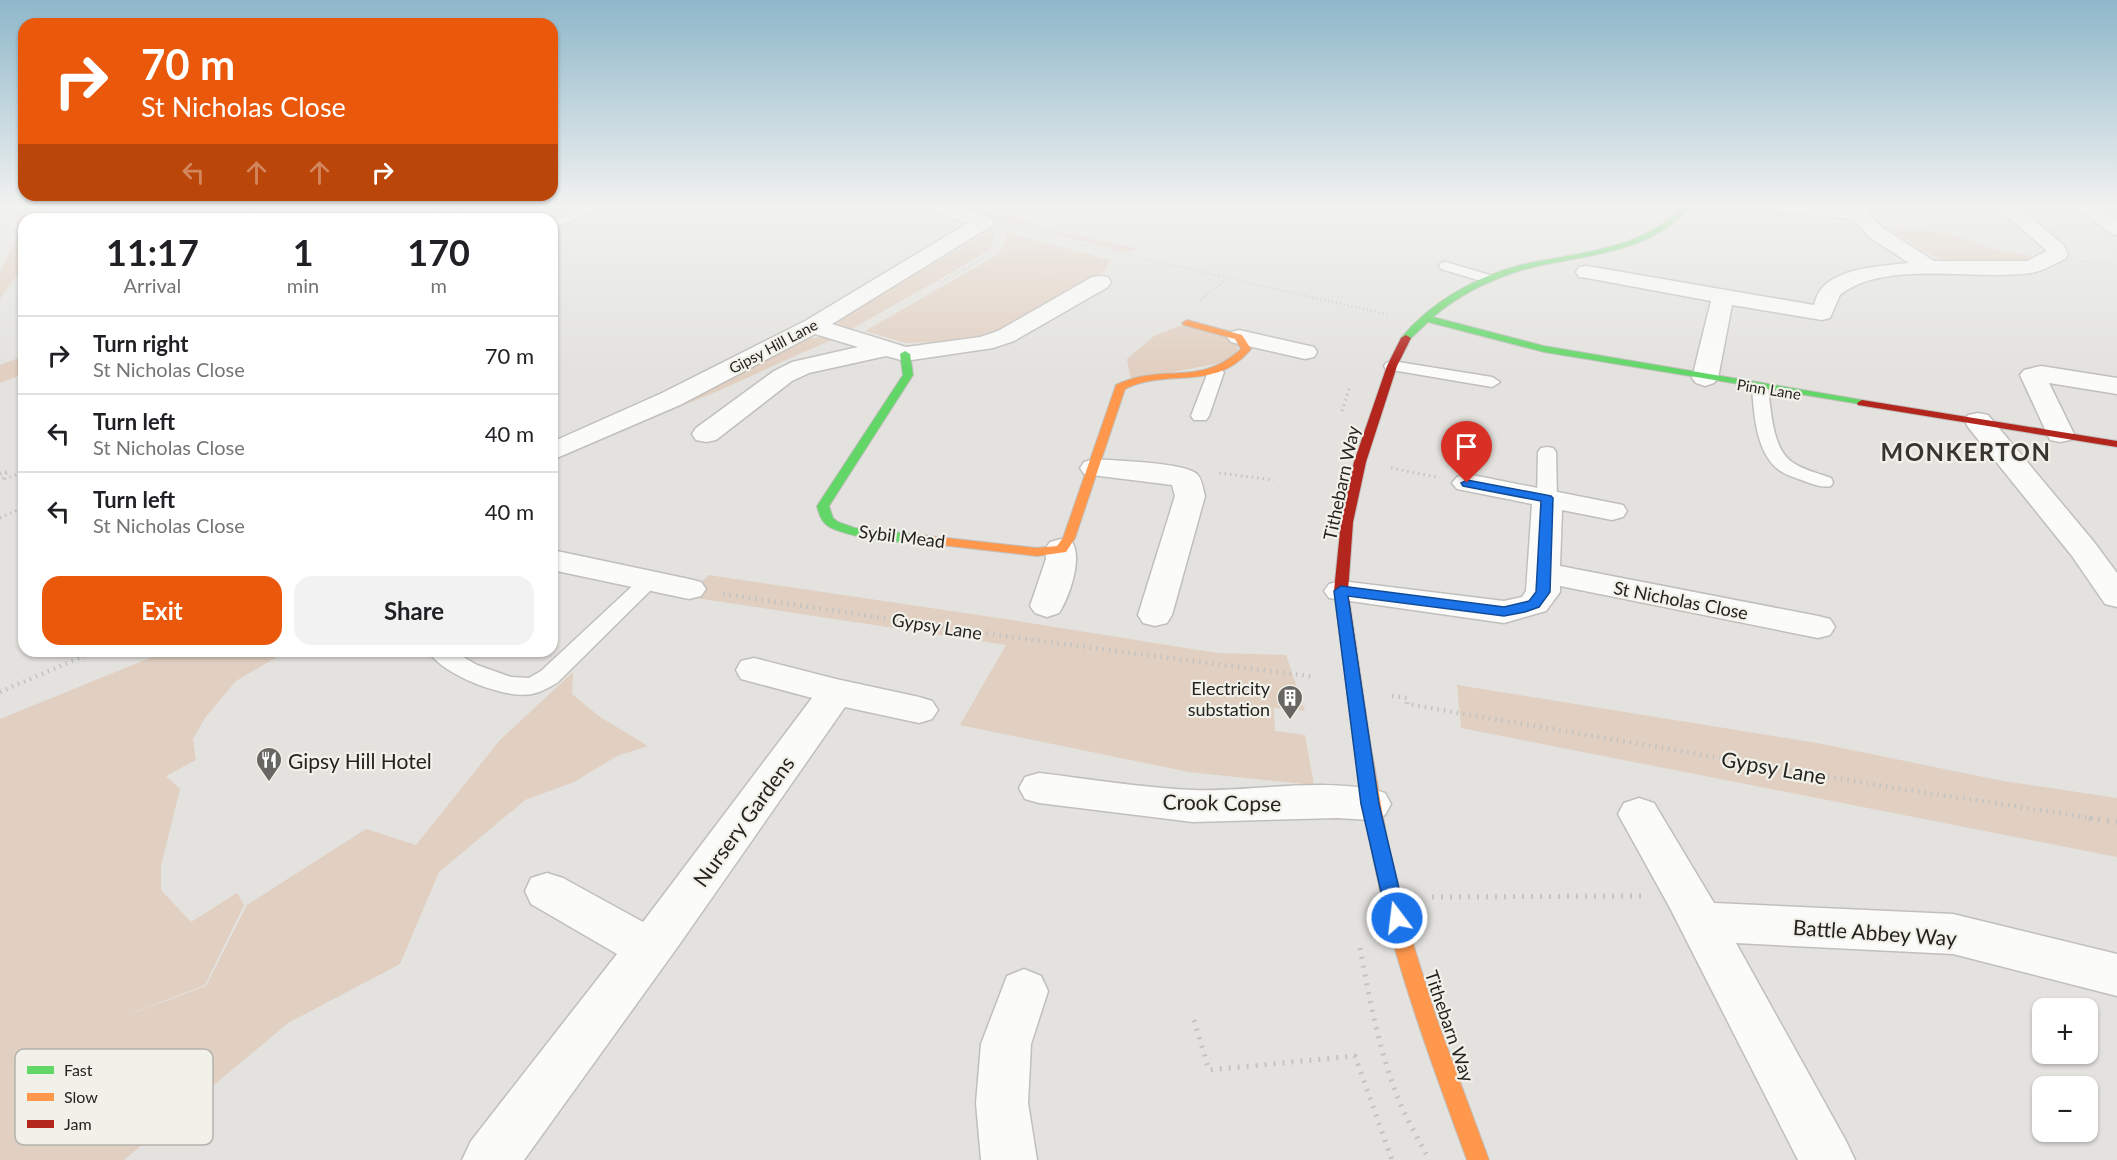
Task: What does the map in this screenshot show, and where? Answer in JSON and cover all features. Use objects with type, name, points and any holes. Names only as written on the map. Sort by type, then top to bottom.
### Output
[{"type":"street","name":"Gipsy Hill Lane","points":[[558,449],[671,399],[813,326],[921,260]]},
{"type":"street","name":"Tithebarn Way","points":[[1478,1160],[1419,996],[1391,898],[1370,804],[1341,591],[1347,522],[1360,462],[1392,366],[1405,339],[1425,318],[1454,294],[1488,279],[1556,260]]},
{"type":"street","points":[[1919,260],[1929,267]]},
{"type":"street","points":[[1587,272],[1822,313],[1830,291],[1851,280],[1878,272],[1929,267],[2030,267],[2046,260]]},
{"type":"street","points":[[706,434],[783,376],[801,367],[895,352],[985,343],[1006,336],[1100,282]]},
{"type":"street","points":[[1704,378],[1723,297]]},
{"type":"street","name":"Pinn Lane","points":[[1425,318],[1526,345],[1704,378],[2117,444]]},
{"type":"street","points":[[1187,323],[1305,352]]},
{"type":"street","points":[[813,326],[895,352]]},
{"type":"street","points":[[1047,606],[1062,559],[1061,549],[1073,526],[1120,387],[1131,380],[1206,375],[1216,372],[1236,360],[1246,349],[1239,337]]},
{"type":"street","name":"Sybil Mead","points":[[895,352],[908,375],[823,506],[828,520],[840,527],[859,532],[1037,552],[1061,549]]},
{"type":"street","points":[[2060,434],[2033,375],[2041,374],[2117,386]]},
{"type":"street","points":[[1978,421],[2083,549],[2117,597]]},
{"type":"street","points":[[1094,468],[1176,475],[1186,480],[1190,488],[1190,496],[1155,615]]},
{"type":"street","points":[[1467,483],[1612,511]]},
{"type":"street","points":[[1341,591],[1504,612],[1534,604],[1543,592],[1547,498]]},
{"type":"street","points":[[558,561],[689,589]]},
{"type":"street","name":"St Nicholas Close","points":[[1544,573],[1818,627]]},
{"type":"street","points":[[754,670],[836,692],[919,710]]},
{"type":"street","name":"Nursery Gardens","points":[[490,1160],[649,949],[836,692]]},
{"type":"street","name":"Crook Copse","points":[[1039,788],[1193,806],[1337,802],[1370,804]]},
{"type":"street","points":[[1639,814],[1700,922],[1827,1160]]},
{"type":"street","points":[[547,891],[649,949]]},
{"type":"street","name":"Battle Abbey Way","points":[[1700,922],[1953,934],[2117,975]]},
{"type":"street","points":[[1009,1160],[1002,1103],[1006,1044],[1024,991]]},
{"type":"lane","points":[[1446,266],[1488,279]]},
{"type":"lane","points":[[1392,366],[1492,381]]},
{"type":"lane","points":[[1200,416],[1216,372]]},
{"type":"lane","points":[[1760,388],[1762,409],[1774,457],[1785,466],[1824,482]]},
{"type":"lane","points":[[1547,452],[1547,498]]},
{"type":"lane","points":[[444,657],[471,673],[521,687],[533,686],[549,677],[649,581]]},
{"type":"path","points":[[1149,260],[1369,311]]},
{"type":"path","points":[[963,270],[1061,279],[1083,278],[1100,282]]},
{"type":"path","points":[[1360,462],[1467,483]]},
{"type":"path","points":[[0,474],[8,471],[2,480],[18,474]]},
{"type":"path","points":[[1217,473],[1274,480]]},
{"type":"path","points":[[0,518],[18,510]]},
{"type":"path","name":"Gypsy Lane","points":[[689,589],[1024,639],[1323,678]]},
{"type":"path","points":[[0,692],[81,657]]},
{"type":"path","name":"Gypsy Lane","points":[[1386,695],[1407,698],[1407,704],[1918,792],[2117,822]]},
{"type":"path","points":[[1434,908],[1430,897],[1618,896]]},
{"type":"path","points":[[1194,1020],[1209,1070],[1355,1056],[1392,1160]]},
{"type":"shaded area","points":[[6,260],[18,260],[18,274],[0,299],[0,272]]},
{"type":"shaded area","points":[[940,260],[973,260],[850,330],[838,324],[839,319]]},
{"type":"shaded area","points":[[988,260],[1110,260],[1105,270],[1049,305],[980,340],[906,343],[865,331]]},
{"type":"shaded area","points":[[1948,260],[2032,260],[1988,264]]},
{"type":"shaded area","points":[[1187,323],[1239,337],[1236,360],[1131,380],[1127,359],[1154,336]]},
{"type":"shaded area","points":[[811,338],[835,339],[721,390],[652,416],[798,343]]},
{"type":"shaded area","points":[[18,358],[18,376],[0,383],[0,365]]},
{"type":"shaded area","points":[[708,575],[1217,653],[1286,655],[1305,711],[1274,708],[1275,731],[1305,735],[1314,785],[1189,772],[960,725],[1006,645],[689,597]]},
{"type":"shaded area","points":[[152,657],[277,657],[236,681],[205,718],[193,739],[196,760],[166,776],[180,789],[161,866],[161,890],[191,922],[237,893],[244,905],[205,985],[107,1023],[206,986],[247,905],[366,829],[416,845],[500,740],[573,672],[572,694],[600,717],[648,746],[617,756],[574,782],[525,800],[439,872],[400,964],[288,1023],[213,1086],[213,1049],[15,1049],[15,1145],[142,1145],[124,1160],[0,1160],[0,719]]},
{"type":"shaded area","points":[[1457,685],[1817,743],[2003,781],[2117,798],[2117,857],[1461,728]]},
{"type":"traffic: fast","points":[[1406,338],[1448,300],[1471,287],[1521,268],[1558,260]]},
{"type":"traffic: fast","points":[[1425,318],[1544,349],[1862,403]]},
{"type":"traffic: fast","points":[[905,354],[908,375],[823,506],[828,520],[843,529],[867,534],[911,538]]},
{"type":"traffic: slow","points":[[911,538],[1037,552],[1061,549],[1069,538],[1120,387],[1135,380],[1159,376],[1192,376],[1216,371],[1236,359],[1246,349],[1239,337],[1187,323]]},
{"type":"traffic: slow","points":[[1362,742],[1378,839],[1400,934],[1426,1017],[1478,1160]]},
{"type":"traffic: jam","points":[[1362,742],[1341,591],[1347,522],[1360,462],[1392,366],[1406,338]]},
{"type":"traffic: jam","points":[[1862,403],[2117,444]]},
{"type":"place","name":"Electricity substation","points":[[1290,721]]},
{"type":"place","name":"Gipsy Hill Hotel","points":[[269,783]]},
{"type":"district","name":"MONKERTON","points":[[1966,451]]},
{"type":"route","points":[[1397,918],[1370,804],[1341,591],[1504,612],[1534,604],[1543,592],[1547,498],[1467,483]]}]
